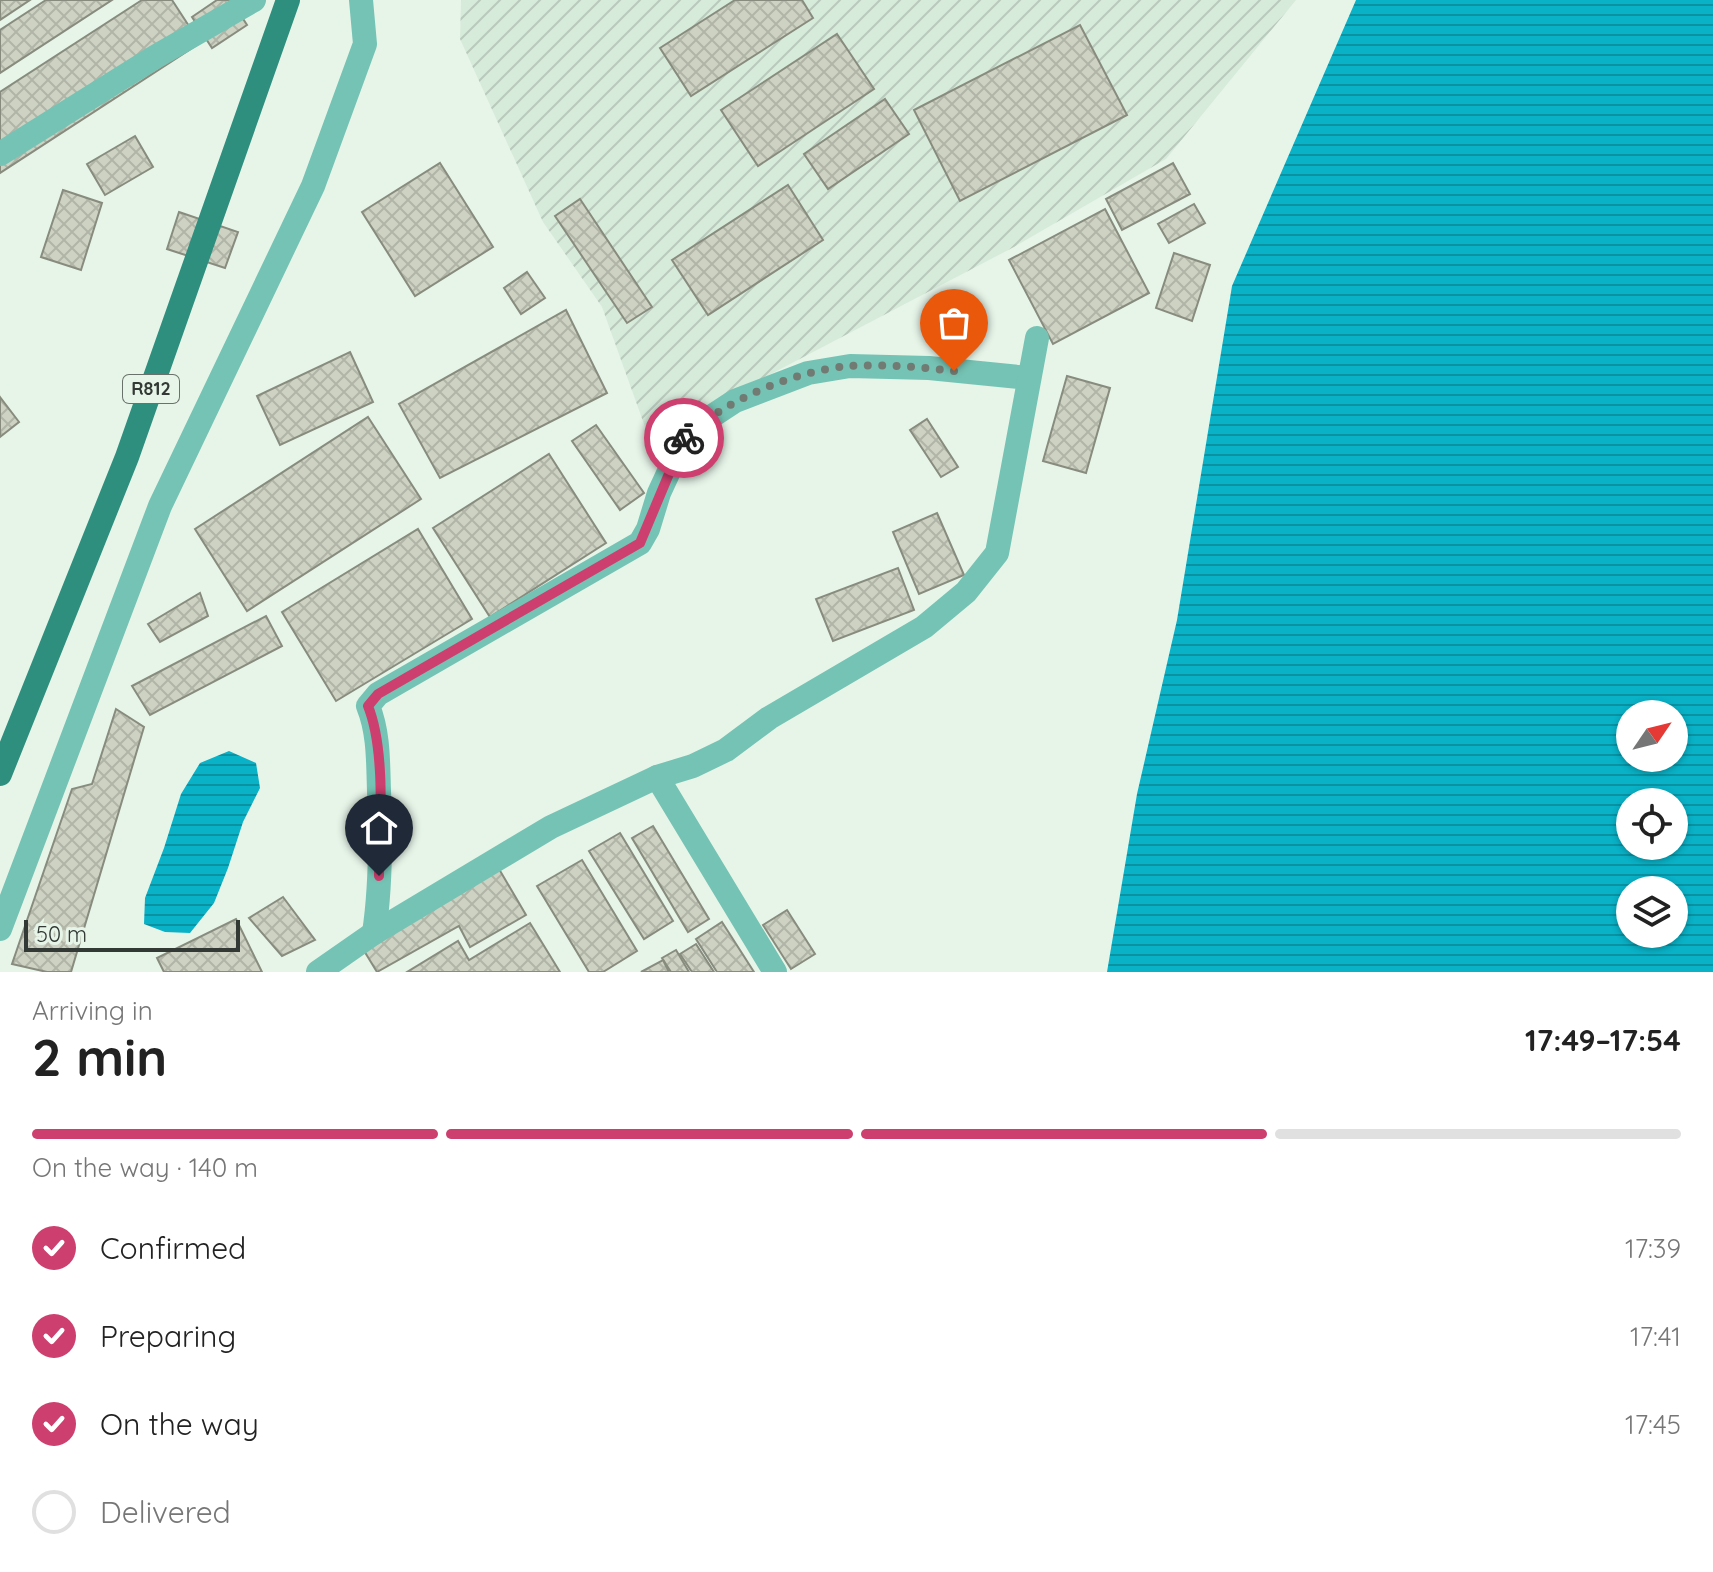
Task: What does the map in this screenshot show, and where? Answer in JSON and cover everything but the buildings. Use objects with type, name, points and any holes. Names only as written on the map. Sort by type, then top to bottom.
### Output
[{"type":"main road","name":"R812","points":[[0,774],[127,457],[288,0]]},
{"type":"street","points":[[0,154],[155,57],[254,0]]},
{"type":"street","points":[[0,929],[160,506],[313,186],[365,44],[361,0]]},
{"type":"street","points":[[318,972],[374,933],[551,827],[657,777],[693,766],[726,750],[769,718],[924,627],[966,592],[997,553],[1037,338]]},
{"type":"street","points":[[374,933],[379,898],[380,814],[374,721],[368,706],[378,694],[640,543],[684,439],[697,426],[735,401],[808,373],[850,366],[929,368],[1029,378]]},
{"type":"street","points":[[657,777],[775,972]]},
{"type":"shaded area","points":[[461,0],[735,0],[660,48],[691,96],[813,18],[802,0],[1296,0],[1166,159],[1014,247],[649,438],[602,307],[543,222],[460,39]],"holes":[[[837,34],[874,89],[722,111]],[[885,99],[909,134],[828,189],[804,155]],[[788,186],[823,240],[708,315],[672,261]],[[580,200],[652,306],[627,323],[555,217]]]},
{"type":"water","points":[[1356,0],[1713,0],[1713,972],[1107,972],[1137,794],[1177,620],[1232,286]]},
{"type":"water","points":[[229,751],[256,763],[260,788],[243,822],[214,903],[190,933],[165,932],[144,924],[145,898],[181,794],[200,763]]},
{"type":"way so far","points":[[684,438],[735,401],[808,373],[850,366],[954,371]]},
{"type":"route","points":[[379,876],[378,756],[374,721],[368,706],[378,694],[640,543],[684,438]]}]
